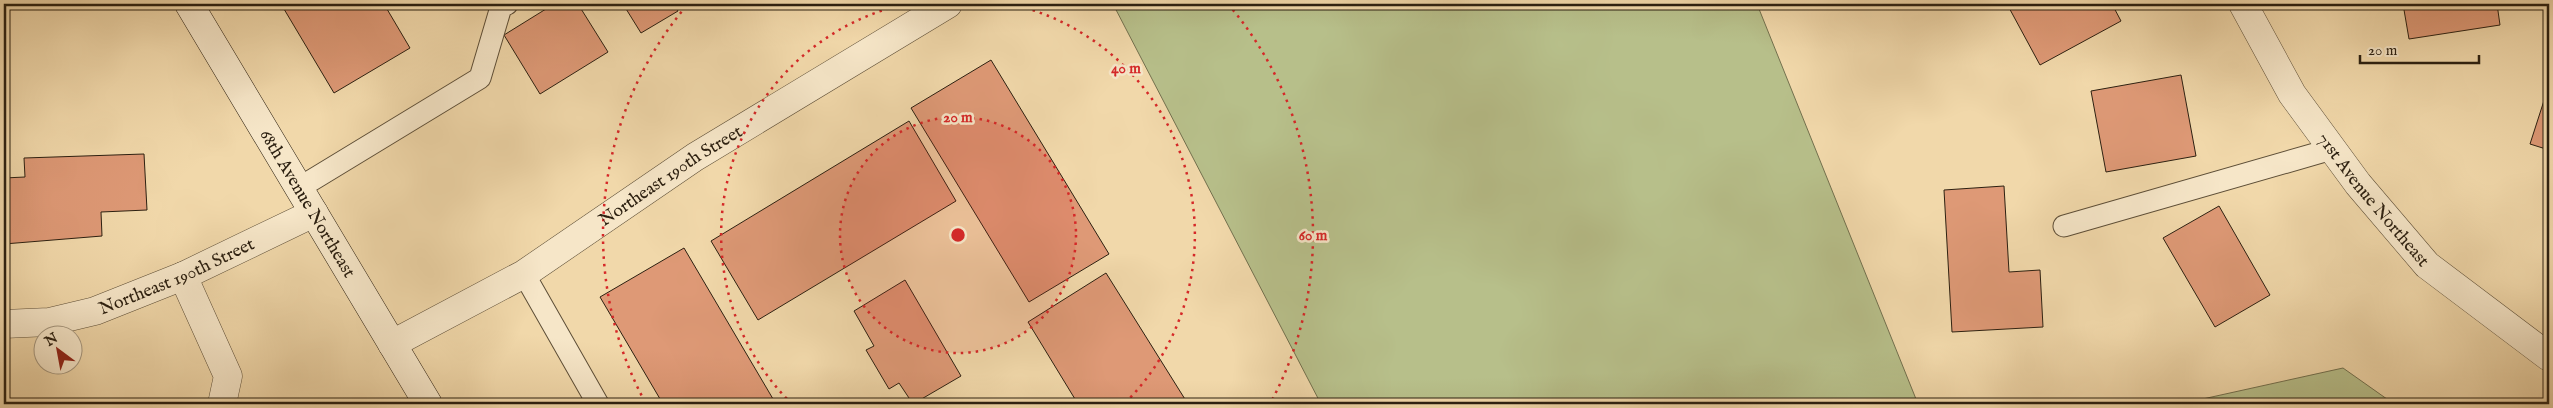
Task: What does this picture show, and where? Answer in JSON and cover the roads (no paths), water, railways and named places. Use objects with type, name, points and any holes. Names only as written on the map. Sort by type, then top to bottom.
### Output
[{"type":"street","name":"68th Avenue Northeast","points":[[189,4],[428,404]]},
{"type":"street","name":"Northeast 190th Street","points":[[392,344],[524,274],[695,157],[948,4]]},
{"type":"street","name":"71st Avenue Northeast","points":[[2243,4],[2292,94],[2358,184],[2427,265],[2549,357]]},
{"type":"street","name":"Northeast 190th Street","points":[[4,324],[49,322],[95,311],[183,276],[314,212]]},
{"type":"street","points":[[183,276],[228,376],[222,404]]},
{"type":"lane","points":[[299,188],[480,78],[501,7],[507,4]]},
{"type":"lane","points":[[2064,226],[2332,149]]},
{"type":"lane","points":[[524,274],[598,404]]}]
